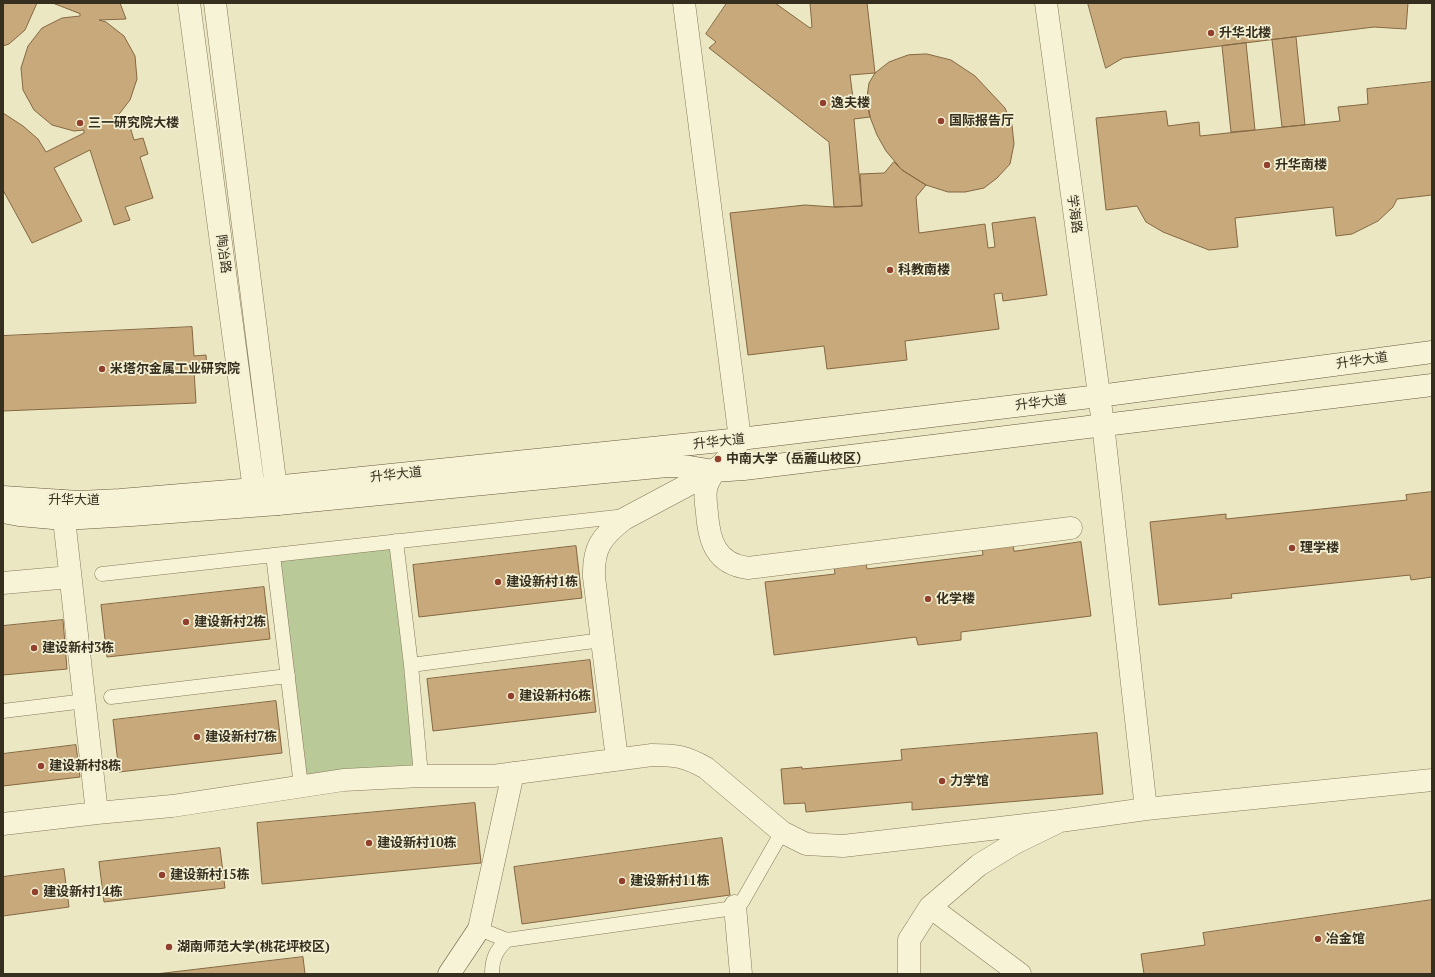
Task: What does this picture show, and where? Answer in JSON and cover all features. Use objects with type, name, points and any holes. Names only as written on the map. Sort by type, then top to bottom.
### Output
[{"type":"street","name":"陶冶路","points":[[188,3],[255,497]]},
{"type":"street","points":[[215,3],[278,495]]},
{"type":"street","points":[[617,759],[594,577],[594,563],[598,547],[614,527],[632,515],[714,471],[726,461],[735,450],[740,440],[684,3]]},
{"type":"street","name":"学海路","points":[[1046,3],[1103,424],[1146,809]]},
{"type":"street","name":"升华大道","points":[[278,495],[1099,396],[1432,352]]},
{"type":"street","name":"升华大道","points":[[3,512],[20,515],[62,510],[667,466],[690,467],[714,471],[744,469],[1432,385]]},
{"type":"street","points":[[714,471],[707,486],[706,497],[708,526],[717,552],[726,561],[737,567],[748,568],[1071,528]]},
{"type":"street","name":"升华大道","points":[[3,497],[62,510]]},
{"type":"street","points":[[62,510],[97,813]]},
{"type":"street","points":[[3,584],[70,577]]},
{"type":"street","points":[[3,824],[172,806],[343,780],[421,776],[493,776],[652,755],[671,755],[692,760],[706,768],[782,832],[806,844],[843,846],[1060,821],[1146,809],[1432,780]]},
{"type":"street","points":[[449,974],[479,929],[513,773]]},
{"type":"street","points":[[910,974],[909,940],[930,906],[978,864],[1015,843],[1060,821]]},
{"type":"street","points":[[735,906],[741,974]]},
{"type":"street","points":[[930,906],[1020,974]]},
{"type":"lane","points":[[102,574],[632,515]]},
{"type":"lane","points":[[396,541],[411,665],[421,776]]},
{"type":"lane","points":[[273,555],[301,786]]},
{"type":"lane","points":[[411,665],[602,640]]},
{"type":"lane","points":[[111,696],[288,676]]},
{"type":"lane","points":[[3,711],[85,702]]},
{"type":"lane","points":[[479,929],[507,940],[727,909],[742,902],[782,832]]},
{"type":"lane","points":[[492,974],[494,957],[499,947],[507,940]]},
{"type":"green space","points":[[390,548],[416,771],[305,777],[280,561]]},
{"type":"building","points":[[3,3],[37,3],[25,30],[9,44],[3,46]]},
{"type":"building","name":"三一研究院大楼","points":[[53,3],[120,3],[126,19],[99,20],[106,22],[124,36],[135,56],[137,79],[130,100],[116,118],[111,121],[112,125],[128,120],[134,140],[143,138],[148,154],[140,157],[153,198],[125,207],[130,220],[114,225],[90,150],[54,168],[82,221],[32,243],[3,190],[3,113],[23,126],[38,139],[46,152],[84,133],[84,130],[74,131],[52,125],[34,110],[23,90],[21,68],[28,46],[42,28],[62,18],[80,16],[80,14]]},
{"type":"building","name":"逸夫楼","points":[[727,3],[775,3],[810,28],[812,27],[810,3],[867,3],[875,73],[850,75],[853,98],[867,97],[870,117],[854,119],[862,206],[834,207],[829,142],[709,48],[716,42],[706,34]]},
{"type":"building","name":"升华北楼","points":[[1088,3],[1408,3],[1406,29],[1374,27],[1123,58],[1106,68]]},
{"type":"building","points":[[1296,37],[1305,125],[1282,127],[1272,40]]},
{"type":"building","points":[[1246,43],[1255,130],[1231,132],[1222,46]]},
{"type":"building","name":"国际报告厅","points":[[927,54],[951,60],[975,76],[1005,108],[1012,125],[1014,144],[1010,164],[997,178],[984,188],[965,192],[948,192],[926,185],[902,170],[886,151],[877,135],[870,117],[867,97],[869,83],[875,73],[889,62],[908,55]]},
{"type":"building","name":"升华南楼","points":[[1432,82],[1432,195],[1397,199],[1393,207],[1378,221],[1352,234],[1336,236],[1333,207],[1235,218],[1238,247],[1209,250],[1163,232],[1146,222],[1137,206],[1106,210],[1096,118],[1166,111],[1168,126],[1199,122],[1200,136],[1340,121],[1338,107],[1368,104],[1367,89]]},
{"type":"building","name":"科教南楼","points":[[894,162],[902,170],[926,185],[916,197],[919,233],[985,224],[988,248],[995,247],[992,223],[1035,217],[1047,295],[1003,301],[1002,293],[994,294],[999,329],[905,341],[907,360],[827,369],[824,346],[748,355],[730,213],[805,205],[834,207],[862,206],[860,174],[884,173]]},
{"type":"building","name":"米塔尔金属工业研究院","points":[[192,327],[194,356],[206,355],[207,369],[194,370],[196,403],[3,411],[3,336]]},
{"type":"building","name":"理学楼","points":[[1432,492],[1432,577],[1411,580],[1410,575],[1231,594],[1232,598],[1159,605],[1150,522],[1226,514],[1226,519],[1407,500],[1406,495]]},
{"type":"building","name":"化学楼","points":[[1081,542],[1091,616],[961,632],[961,640],[918,645],[916,637],[774,655],[765,582],[835,574],[834,567],[866,563],[867,569],[983,555],[982,549],[1013,545],[1014,551]]},
{"type":"building","name":"建设新村1栋","points":[[576,546],[582,598],[419,617],[413,565]]},
{"type":"building","name":"建设新村2栋","points":[[264,587],[270,639],[107,657],[101,605]]},
{"type":"building","name":"建设新村3栋","points":[[63,620],[67,669],[3,675],[3,626]]},
{"type":"building","name":"建设新村6栋","points":[[590,660],[596,712],[433,731],[427,679]]},
{"type":"building","name":"建设新村7栋","points":[[276,701],[282,753],[119,772],[113,720]]},
{"type":"building","name":"力学馆","points":[[1097,733],[1103,794],[912,810],[912,802],[806,812],[805,803],[784,804],[781,769],[802,767],[802,769],[902,760],[901,750]]},
{"type":"building","name":"建设新村8栋","points":[[76,745],[80,777],[3,786],[3,754]]},
{"type":"building","name":"建设新村10栋","points":[[475,803],[481,863],[262,884],[257,823]]},
{"type":"building","name":"建设新村11栋","points":[[722,838],[730,895],[522,924],[514,867]]},
{"type":"building","name":"建设新村15栋","points":[[220,848],[225,888],[104,902],[99,862]]},
{"type":"building","name":"建设新村14栋","points":[[64,869],[69,907],[3,916],[3,877]]},
{"type":"building","name":"冶金馆","points":[[1432,900],[1432,974],[1144,974],[1141,954],[1205,945],[1203,933]]},
{"type":"building","points":[[303,957],[305,974],[156,974]]},
{"type":"place","name":"升华北楼","points":[[1211,33]]},
{"type":"place","name":"逸夫楼","points":[[823,103]]},
{"type":"place","name":"国际报告厅","points":[[941,121]]},
{"type":"place","name":"三一研究院大楼","points":[[80,123]]},
{"type":"place","name":"升华南楼","points":[[1267,165]]},
{"type":"place","name":"科教南楼","points":[[890,270]]},
{"type":"place","name":"米塔尔金属工业研究院","points":[[102,369]]},
{"type":"place","name":"中南大学（岳麓山校区）","points":[[718,459]]},
{"type":"place","name":"理学楼","points":[[1292,548]]},
{"type":"place","name":"建设新村1栋","points":[[498,582]]},
{"type":"place","name":"化学楼","points":[[928,599]]},
{"type":"place","name":"建设新村2栋","points":[[186,622]]},
{"type":"place","name":"建设新村3栋","points":[[34,648]]},
{"type":"place","name":"建设新村6栋","points":[[511,696]]},
{"type":"place","name":"建设新村7栋","points":[[197,737]]},
{"type":"place","name":"建设新村8栋","points":[[41,766]]},
{"type":"place","name":"力学馆","points":[[942,781]]},
{"type":"place","name":"建设新村10栋","points":[[369,843]]},
{"type":"place","name":"建设新村15栋","points":[[162,875]]},
{"type":"place","name":"建设新村11栋","points":[[622,881]]},
{"type":"place","name":"建设新村14栋","points":[[35,892]]},
{"type":"place","name":"冶金馆","points":[[1318,939]]},
{"type":"place","name":"湖南师范大学(桃花坪校区)","points":[[169,947]]}]
